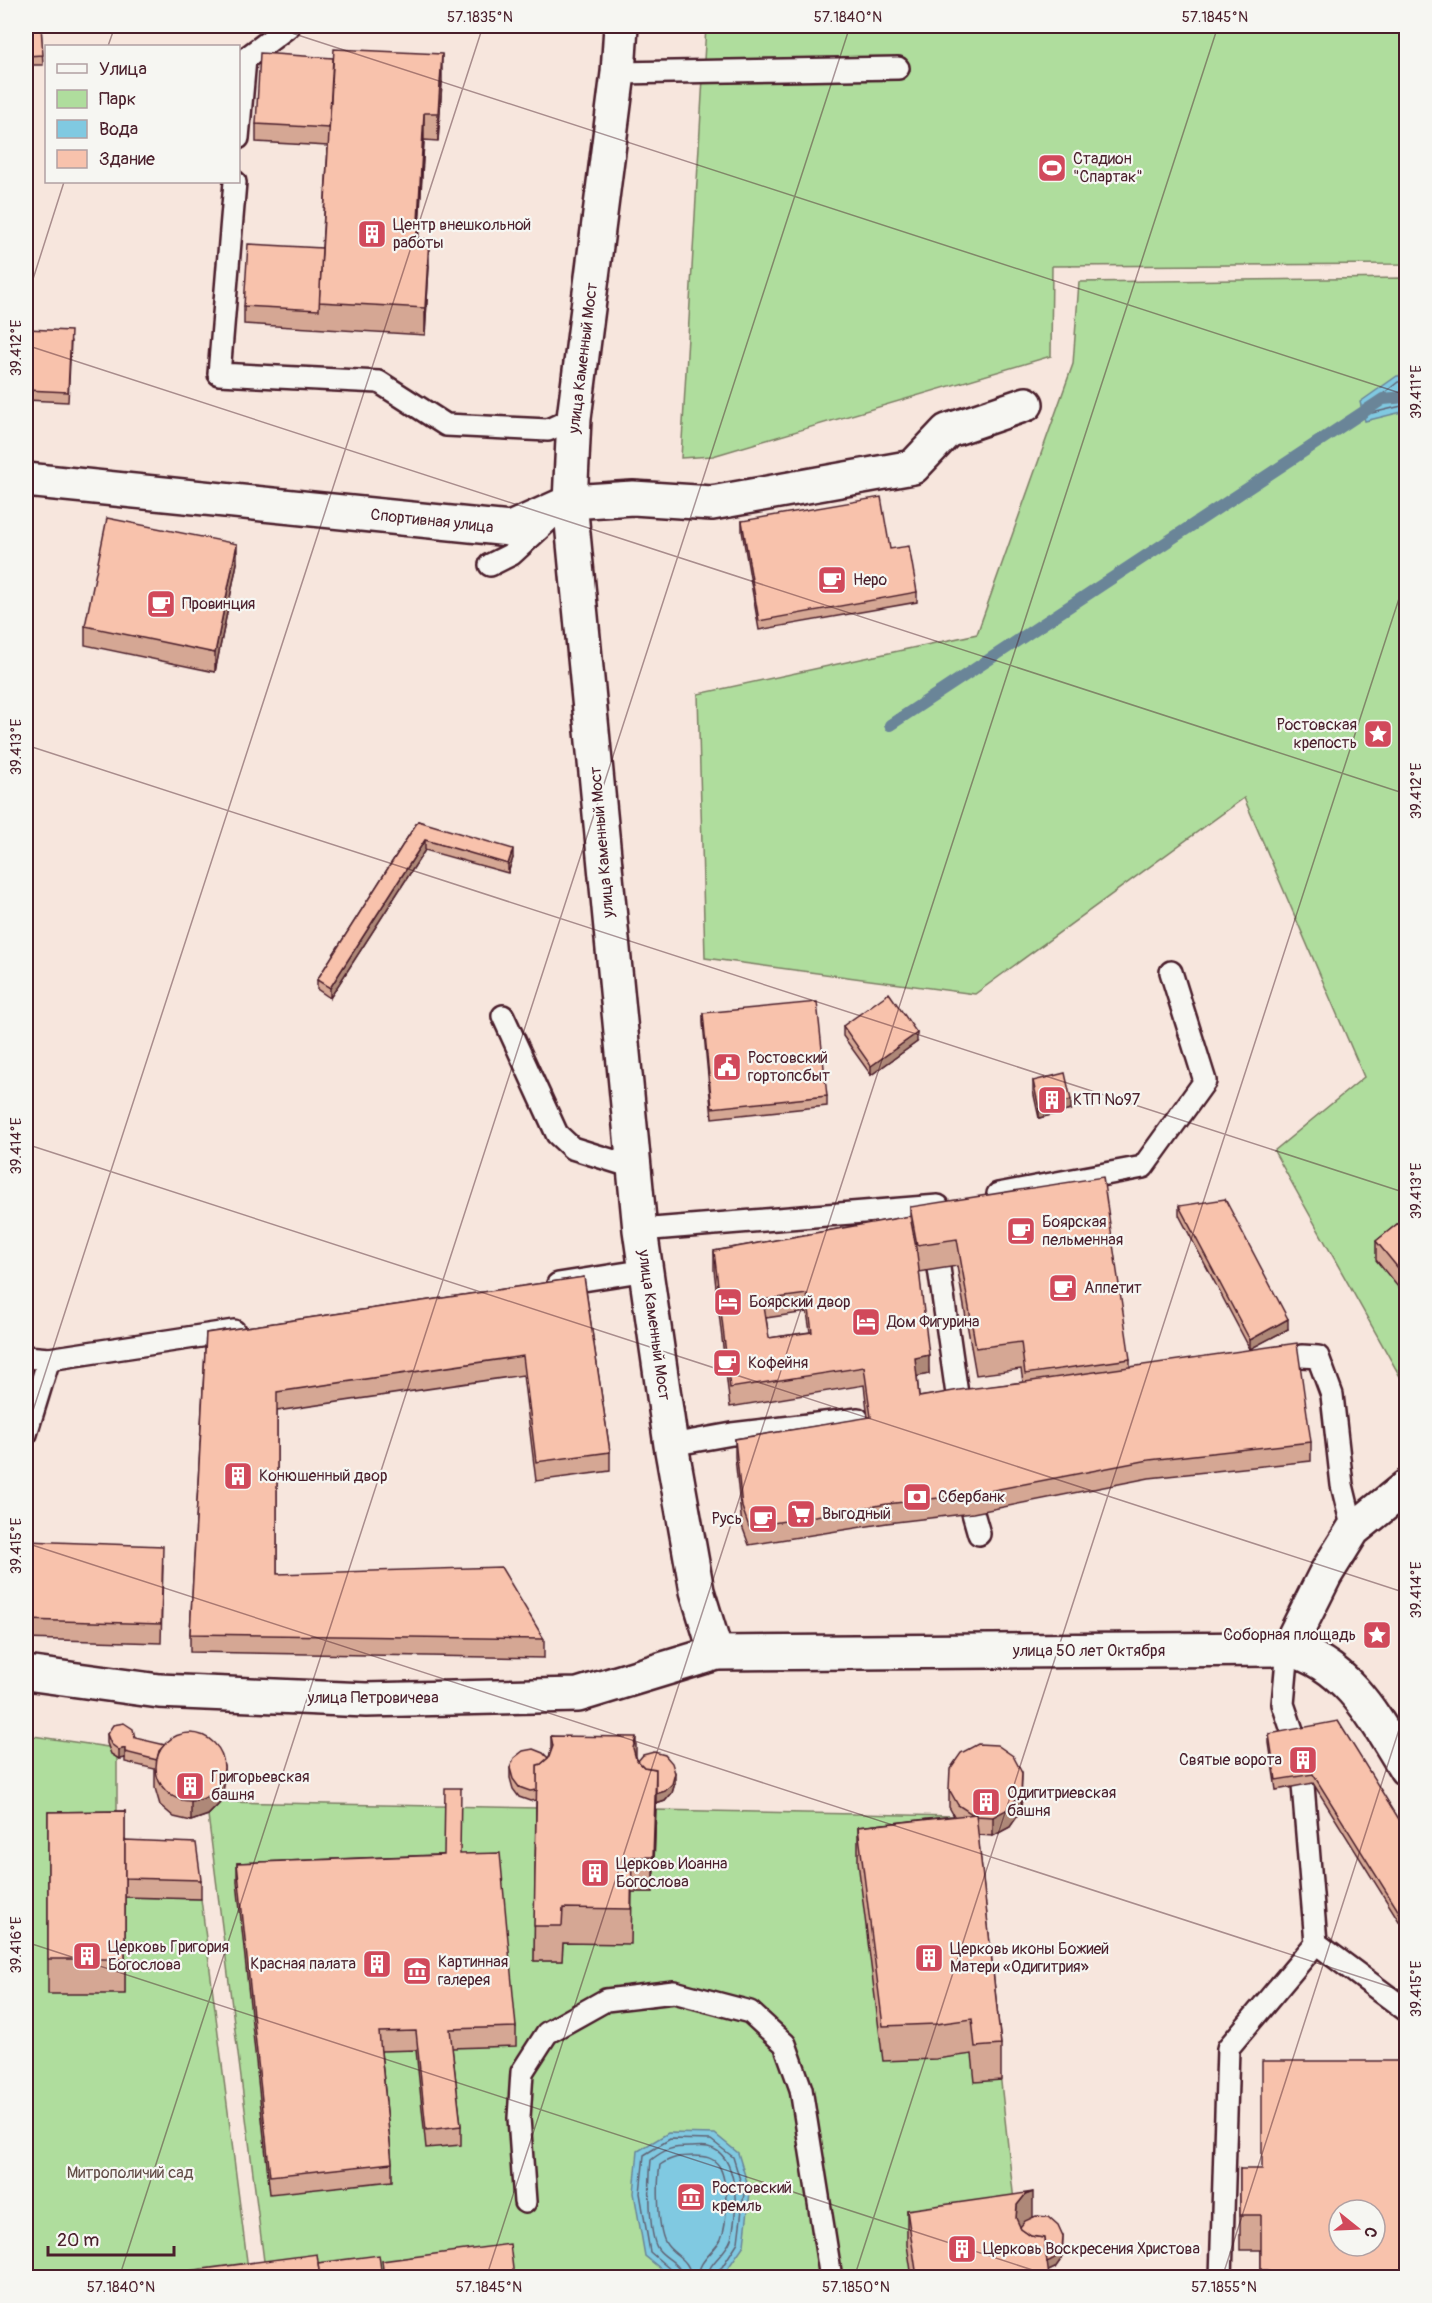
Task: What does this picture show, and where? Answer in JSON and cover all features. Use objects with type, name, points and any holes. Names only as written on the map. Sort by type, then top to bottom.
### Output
[{"type":"street","name":"улица Каменный Мост","points":[[621,26],[618,74],[574,418],[570,502],[640,1230],[672,1445],[697,1591],[716,1653]]},
{"type":"street","name":"Спортивная улица","points":[[26,480],[510,529],[570,502],[633,498],[712,503],[913,467],[947,431],[1026,404]]},
{"type":"street","points":[[1288,1649],[1325,1575],[1353,1530],[1407,1487]]},
{"type":"street","name":"улица 50 лет Октября","points":[[716,1653],[1288,1649],[1318,1660],[1350,1685],[1407,1769]]},
{"type":"street","name":"улица Петровичева","points":[[26,1673],[159,1692],[308,1698],[366,1700],[578,1695],[716,1653]]},
{"type":"lane","points":[[240,115],[245,59],[289,26]]},
{"type":"lane","points":[[618,74],[898,68]]},
{"type":"lane","points":[[235,183],[219,374],[379,382],[446,425],[548,430],[574,418]]},
{"type":"lane","points":[[490,565],[512,554],[570,502]]},
{"type":"lane","points":[[640,1230],[928,1208],[1143,1167],[1204,1080],[1171,972]]},
{"type":"lane","points":[[503,1016],[557,1134],[572,1148],[633,1167]]},
{"type":"lane","points":[[928,1208],[934,1230]]},
{"type":"lane","points":[[939,1268],[959,1408]]},
{"type":"lane","points":[[542,1286],[647,1270]]},
{"type":"lane","points":[[26,1357],[49,1359],[258,1328]]},
{"type":"lane","points":[[1302,1356],[1318,1357],[1332,1395],[1342,1485],[1353,1530]]},
{"type":"lane","points":[[26,1434],[49,1359]]},
{"type":"lane","points":[[672,1445],[732,1434],[858,1419]]},
{"type":"lane","points":[[973,1513],[979,1534]]},
{"type":"lane","points":[[1288,1649],[1283,1683],[1283,1704],[1295,1739]]},
{"type":"lane","points":[[1221,2277],[1228,2048],[1316,1943],[1303,1785]]},
{"type":"lane","points":[[1316,1943],[1407,2010]]},
{"type":"lane","points":[[525,2202],[519,2118],[522,2072],[547,2033],[606,2000],[674,1992],[750,2012],[785,2044],[801,2089],[831,2277]]},
{"type":"green space","name":"Стадион \"Спартак\"","points":[[706,26],[1406,26],[1406,264],[1052,266],[1051,356],[713,456],[681,458]]},
{"type":"green space","points":[[1406,278],[1406,1387],[1274,1151],[1364,1077],[1244,798],[975,994],[705,958],[698,694],[977,634],[1073,364],[1079,282]]},
{"type":"green space","name":"Митрополичий сад","points":[[26,1735],[108,1747],[117,1758],[117,1847],[125,1994],[125,1897],[201,1899],[249,2277],[26,2277]]},
{"type":"green space","points":[[221,1802],[537,1808],[534,1961],[562,1961],[563,1943],[632,1892],[653,1892],[655,1810],[954,1816],[974,1835],[1017,2229],[912,2277],[266,2277],[208,1815]]},
{"type":"water","points":[[1397,376],[1406,376],[1406,411],[1365,421],[1360,402]]},
{"type":"water","points":[[668,2133],[715,2134],[738,2153],[750,2192],[744,2245],[726,2271],[716,2277],[671,2277],[645,2256],[634,2193],[638,2151]]},
{"type":"building","points":[[26,26],[41,26],[43,55],[26,56]]},
{"type":"building","name":"Центр внешкольной работы","points":[[334,49],[442,54],[438,113],[424,113],[417,239],[429,239],[425,308],[319,302]]},
{"type":"building","points":[[260,53],[333,58],[329,128],[256,124]]},
{"type":"building","points":[[248,244],[322,248],[319,310],[244,306]]},
{"type":"building","points":[[26,329],[71,331],[68,392],[26,390]]},
{"type":"building","name":"Неро","points":[[881,497],[890,549],[909,546],[917,592],[759,621],[742,521]]},
{"type":"building","name":"Провинция","points":[[107,518],[237,544],[215,653],[85,626]]},
{"type":"building","points":[[418,821],[513,849],[508,864],[425,840],[330,988],[317,980]]},
{"type":"building","points":[[889,993],[917,1033],[871,1066],[843,1026]]},
{"type":"building","points":[[817,1002],[827,1096],[712,1108],[703,1013]]},
{"type":"building","name":"КТП №97","points":[[1065,1073],[1071,1100],[1039,1108],[1033,1081]]},
{"type":"building","points":[[1103,1177],[1130,1359],[1025,1374],[1021,1342],[976,1348],[957,1239],[917,1245],[910,1207]]},
{"type":"building","points":[[1225,1199],[1288,1319],[1250,1340],[1179,1206]]},
{"type":"building","points":[[910,1216],[917,1253],[929,1355],[915,1358],[919,1397],[1297,1343],[1311,1442],[1149,1460],[973,1494],[887,1504],[749,1527],[742,1507],[735,1439],[871,1417],[864,1367],[730,1388],[714,1251]],"holes":[[[807,1294],[812,1332],[769,1338],[763,1300]]]},
{"type":"building","points":[[1407,1216],[1407,1279],[1376,1241]]},
{"type":"building","name":"Конюшенный двор","points":[[584,1277],[610,1452],[536,1462],[523,1356],[277,1392],[277,1574],[501,1567],[544,1639],[190,1634],[206,1333]]},
{"type":"building","points":[[26,1541],[163,1546],[161,1624],[26,1620]]},
{"type":"building","points":[[1338,1721],[1407,1832],[1407,1925],[1313,1774],[1276,1780],[1269,1734]]},
{"type":"building","points":[[124,1723],[133,1729],[135,1738],[165,1745],[159,1751],[157,1760],[125,1752],[125,1748],[119,1750],[111,1744],[107,1734],[113,1725]]},
{"type":"building","name":"Григорьевская башня","points":[[190,1733],[203,1736],[214,1743],[221,1754],[224,1767],[221,1780],[214,1791],[203,1798],[190,1801],[177,1798],[166,1791],[159,1780],[156,1767],[159,1754],[166,1743],[177,1736]]},
{"type":"building","name":"Церковь Иоанна Богослова","points":[[551,1736],[636,1737],[633,1748],[636,1759],[644,1767],[656,1769],[653,1857],[632,1857],[631,1909],[563,1908],[562,1926],[534,1926],[537,1765],[549,1757],[553,1746]]},
{"type":"building","name":"Одигитриевская башня","points":[[978,1744],[997,1745],[1013,1756],[1022,1773],[1021,1792],[1010,1808],[993,1817],[972,1814],[958,1805],[949,1789],[950,1769],[961,1753]]},
{"type":"building","points":[[533,1749],[548,1758],[537,1765],[537,1790],[530,1791],[519,1787],[513,1779],[510,1768],[514,1758],[523,1751]]},
{"type":"building","points":[[654,1752],[665,1755],[672,1763],[675,1773],[672,1784],[665,1791],[656,1794],[656,1769],[644,1767],[638,1761],[643,1755]]},
{"type":"building","name":"Красная палата","points":[[445,1788],[461,1788],[460,1854],[500,1853],[516,2027],[450,2029],[461,2126],[426,2130],[416,2031],[379,2032],[392,2163],[270,2176],[237,1863],[444,1855]]},
{"type":"building","name":"Церковь Григория Богослова","points":[[125,1811],[125,1959],[48,1959],[48,1812]]},
{"type":"building","name":"Церковь иконы Божией Матери «Одигитрия»","points":[[976,1814],[1001,2045],[975,2047],[972,2019],[936,2024],[883,2026],[858,1827]]},
{"type":"building","points":[[125,1840],[196,1843],[201,1880],[125,1878]]},
{"type":"building","points":[[1262,2061],[1407,2061],[1407,2277],[1272,2277],[1268,2270],[1261,2270],[1261,2215],[1240,2215],[1240,2169],[1262,2169]]},
{"type":"building","points":[[1033,2192],[1025,2195],[1017,2205],[1016,2218],[1021,2229],[1031,2236],[1044,2238],[1049,2277],[917,2277],[907,2210]]},
{"type":"building","points":[[1036,2216],[1049,2217],[1058,2225],[1063,2236],[1062,2249],[1055,2258],[1047,2262],[1044,2238],[1031,2236],[1020,2227],[1025,2221]]},
{"type":"building","points":[[510,2244],[514,2277],[384,2277],[382,2261]]},
{"type":"building","points":[[317,2254],[320,2277],[173,2277],[173,2273]]},
{"type":"building","points":[[379,2255],[382,2277],[320,2277],[318,2263]]},
{"type":"waterway","points":[[890,725],[1383,399],[1406,397]]},
{"type":"place","name":"Стадион \"Спартак\"","points":[[1052,168]]},
{"type":"place","name":"Центр внешкольной работы","points":[[372,234]]},
{"type":"place","name":"Неро","points":[[832,580]]},
{"type":"place","name":"Провинция","points":[[161,604]]},
{"type":"place","name":"Ростовская крепость","points":[[1378,734]]},
{"type":"place","name":"Ростовский гортопсбыт","points":[[727,1067]]},
{"type":"place","name":"КТП №97","points":[[1052,1100]]},
{"type":"place","name":"Боярская пельменная","points":[[1021,1231]]},
{"type":"place","name":"Аппетит","points":[[1063,1288]]},
{"type":"place","name":"Боярский двор","points":[[728,1302]]},
{"type":"place","name":"Дом Фигурина","points":[[866,1322]]},
{"type":"place","name":"Кофейня","points":[[727,1363]]},
{"type":"place","name":"Конюшенный двор","points":[[238,1476]]},
{"type":"place","name":"Сбербанк","points":[[917,1497]]},
{"type":"place","name":"Выгодный","points":[[801,1514]]},
{"type":"place","name":"Русь","points":[[763,1519]]},
{"type":"place","name":"Соборная площадь","points":[[1377,1635]]},
{"type":"place","name":"Святые ворота","points":[[1303,1760]]},
{"type":"place","name":"Григорьевская башня","points":[[190,1786]]},
{"type":"place","name":"Одигитриевская башня","points":[[986,1802]]},
{"type":"place","name":"Церковь Иоанна Богослова","points":[[595,1873]]},
{"type":"place","name":"Церковь Григория Богослова","points":[[87,1956]]},
{"type":"place","name":"Церковь иконы Божией Матери «Одигитрия»","points":[[929,1958]]},
{"type":"place","name":"Красная палата","points":[[377,1964]]},
{"type":"place","name":"Картинная галерея","points":[[417,1971]]},
{"type":"place","name":"Ростовский кремль","points":[[691,2197]]},
{"type":"place","name":"Церковь Воскресения Христова","points":[[962,2249]]}]
